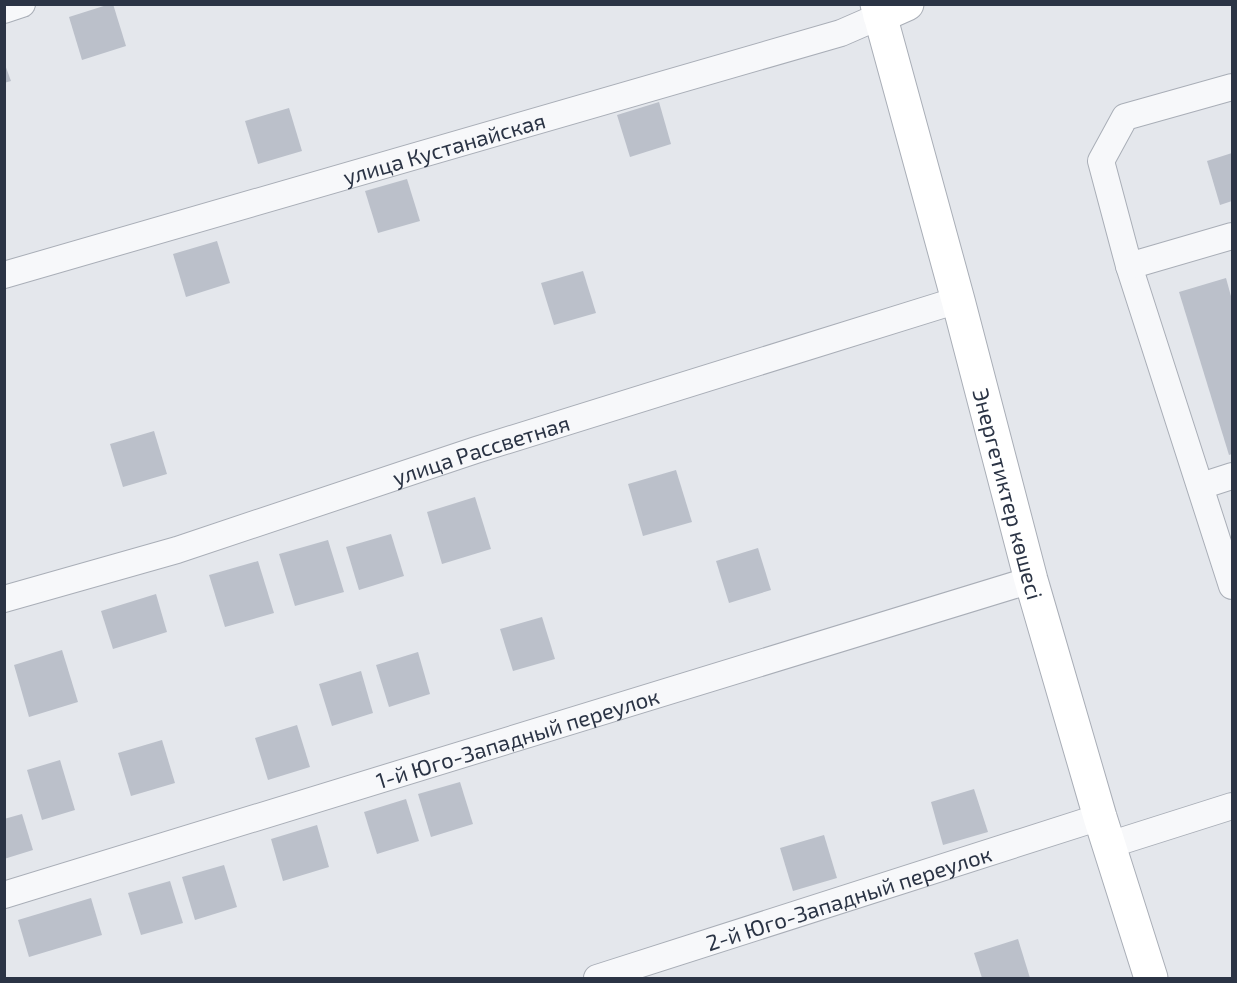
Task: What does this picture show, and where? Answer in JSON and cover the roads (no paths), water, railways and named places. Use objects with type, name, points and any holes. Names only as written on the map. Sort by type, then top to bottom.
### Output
[{"type":"main road","name":"Энергетиктер көшесі","points":[[888,8],[958,300],[1031,580],[1104,831],[1151,978]]},
{"type":"street","points":[[4,10],[22,4]]},
{"type":"street","name":"улица Кустанайская","points":[[4,275],[841,33],[888,8]]},
{"type":"street","points":[[1233,87],[1125,117],[1101,162],[1129,266],[1233,586]]},
{"type":"street","points":[[1129,266],[1233,236]]},
{"type":"street","name":"улица Рассветная","points":[[4,599],[177,550],[487,446],[958,300]]},
{"type":"street","points":[[1201,486],[1233,476]]},
{"type":"street","name":"1-й Юго-Западный переулок","points":[[4,895],[1031,580]]},
{"type":"street","name":"2-й Юго-Западный переулок","points":[[597,978],[1104,831],[1233,806]]}]
